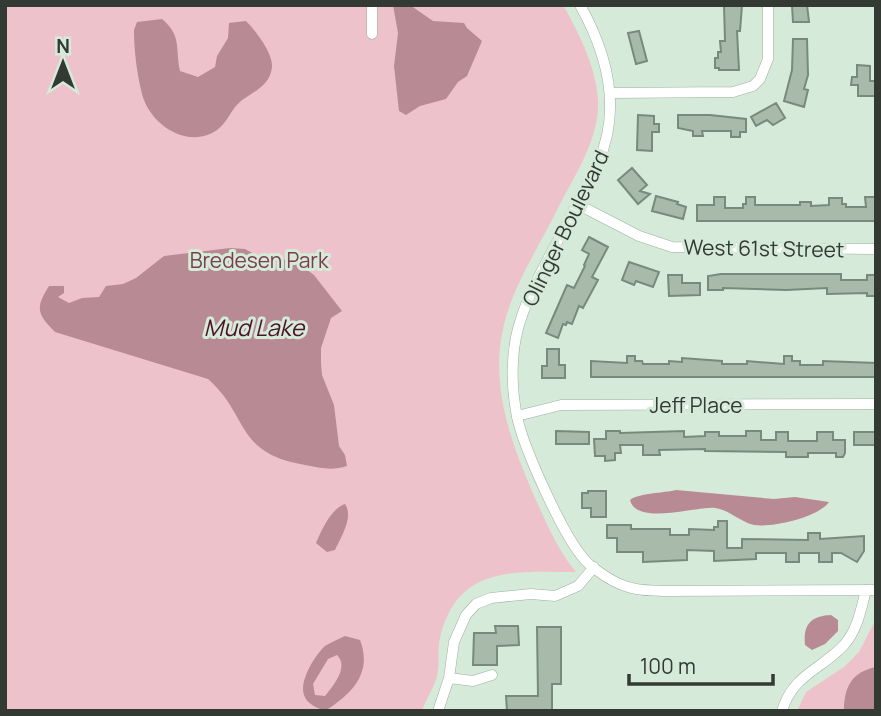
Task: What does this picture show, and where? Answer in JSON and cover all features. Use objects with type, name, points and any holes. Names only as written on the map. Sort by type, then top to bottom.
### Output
[{"type":"street","points":[[372,5],[372,34]]},
{"type":"street","name":"Olinger Boulevard","points":[[580,5],[603,55],[611,93],[611,124],[606,144],[533,288],[516,339],[513,366],[513,393],[517,416],[560,521],[575,548],[594,567],[631,588],[664,591],[871,590]]},
{"type":"street","points":[[611,93],[733,92],[752,86],[760,79],[768,59],[768,5]]},
{"type":"street","name":"West 61st Street","points":[[577,204],[639,236],[673,247],[876,249]]},
{"type":"street","name":"Jeff Place","points":[[517,416],[561,405],[876,404]]},
{"type":"street","points":[[438,711],[449,678],[454,642],[466,615],[476,604],[491,598],[531,594],[555,596],[578,586],[594,567]]},
{"type":"street","points":[[782,711],[794,685],[844,645],[852,634],[871,590]]},
{"type":"street","points":[[449,678],[473,681],[492,675]]},
{"type":"green space","name":"Bredesen Park","points":[[5,5],[562,5],[566,10],[591,65],[597,88],[598,114],[591,142],[579,169],[512,298],[503,329],[499,373],[501,394],[518,458],[553,536],[576,572],[511,573],[492,577],[460,596],[448,614],[440,638],[437,676],[422,711],[5,711]]},
{"type":"green space","points":[[876,619],[876,711],[797,711],[806,692],[844,667],[859,652]]},
{"type":"water","points":[[393,5],[410,5],[433,21],[464,23],[482,41],[467,76],[458,82],[446,99],[420,106],[406,115],[399,111],[394,66],[398,33]]},
{"type":"water","points":[[162,19],[173,31],[177,42],[180,71],[198,77],[215,67],[217,56],[228,38],[229,23],[246,21],[270,55],[271,74],[265,83],[238,104],[221,127],[206,135],[183,136],[172,131],[153,116],[146,105],[136,62],[134,30],[137,22]]},
{"type":"water","name":"Mud Lake","points":[[230,248],[245,249],[258,256],[295,261],[314,275],[342,311],[331,318],[321,348],[321,363],[322,375],[334,405],[339,446],[345,455],[347,466],[331,469],[316,467],[282,459],[266,452],[254,442],[231,406],[208,379],[55,332],[44,320],[40,310],[49,286],[64,286],[64,293],[58,297],[69,303],[82,298],[99,297],[106,286],[123,284],[136,278],[164,256]]},
{"type":"water","points":[[676,490],[774,499],[795,497],[829,502],[806,517],[783,523],[754,525],[715,508],[668,513],[643,512],[635,508],[630,500]]},
{"type":"water","points":[[345,504],[348,515],[346,527],[335,550],[327,552],[316,543],[331,515]]},
{"type":"water","points":[[831,615],[838,620],[838,631],[825,644],[812,650],[805,645],[807,627],[813,619]]},
{"type":"water","points":[[345,636],[360,640],[364,663],[351,690],[325,711],[307,701],[304,683],[321,650]],"holes":[[[337,655],[341,670],[332,687],[325,696],[315,695],[313,684],[328,659]]]},
{"type":"water","points":[[876,667],[876,711],[844,711],[845,695],[851,682],[860,673]]},
{"type":"building","points":[[724,5],[742,5],[740,31],[737,31],[739,70],[715,68],[715,58],[718,58],[718,52],[721,52],[720,41],[725,41]]},
{"type":"building","points":[[792,5],[807,5],[809,22],[793,22]]},
{"type":"building","points":[[639,31],[647,61],[636,64],[628,33]]},
{"type":"building","points":[[793,39],[807,39],[808,75],[804,89],[808,90],[804,107],[784,101],[792,70]]},
{"type":"building","points":[[857,65],[870,66],[870,81],[876,81],[876,96],[858,96],[858,85],[851,85],[852,77],[857,77]]},
{"type":"building","points":[[776,103],[785,118],[773,125],[767,120],[756,126],[751,117]]},
{"type":"building","points":[[638,115],[654,116],[654,124],[659,124],[659,132],[652,132],[652,151],[637,150]]},
{"type":"building","points":[[678,115],[746,119],[746,132],[740,132],[740,137],[731,137],[731,131],[702,131],[703,136],[693,136],[693,131],[678,128]]},
{"type":"building","points":[[632,168],[647,185],[640,191],[650,194],[638,204],[618,180]]},
{"type":"building","points":[[656,196],[686,207],[683,219],[652,211]]},
{"type":"building","points":[[714,197],[725,197],[725,208],[743,208],[746,197],[755,197],[755,205],[800,205],[800,202],[811,202],[811,206],[829,205],[829,198],[842,198],[842,204],[846,204],[846,207],[866,207],[865,197],[876,197],[876,221],[697,221],[697,205],[714,205]]},
{"type":"building","points":[[589,237],[608,247],[592,277],[598,280],[583,308],[579,306],[572,324],[563,324],[558,338],[546,333],[567,285],[574,288],[585,266],[589,254],[582,250]]},
{"type":"building","points":[[629,262],[659,272],[653,287],[636,281],[634,285],[622,280]]},
{"type":"building","points":[[841,274],[841,280],[867,280],[867,275],[876,275],[876,296],[867,296],[867,293],[827,294],[827,288],[708,290],[708,276]]},
{"type":"building","points":[[668,275],[682,275],[682,283],[700,283],[700,295],[669,296]]},
{"type":"building","points":[[547,349],[559,349],[559,365],[565,365],[565,378],[542,378],[542,366],[547,366]]},
{"type":"building","points":[[627,356],[635,356],[635,361],[642,361],[643,364],[682,362],[682,358],[722,361],[722,364],[747,364],[747,361],[784,364],[784,356],[792,356],[792,361],[800,361],[800,365],[823,365],[823,361],[876,363],[876,377],[591,377],[591,361],[627,363]]},
{"type":"building","points":[[556,431],[589,432],[589,444],[556,444]]},
{"type":"building","points":[[606,431],[684,431],[684,437],[705,436],[705,432],[719,432],[719,436],[746,436],[746,431],[761,431],[761,440],[776,440],[776,432],[788,432],[788,441],[817,441],[817,432],[833,432],[833,440],[845,440],[845,453],[843,457],[836,457],[836,453],[808,453],[808,457],[786,457],[786,452],[705,449],[659,450],[660,455],[643,455],[643,445],[620,445],[621,453],[615,453],[615,460],[605,461],[605,456],[595,456],[594,439],[606,439]]},
{"type":"building","points":[[854,432],[876,432],[876,445],[854,445]]},
{"type":"building","points":[[606,491],[606,517],[591,517],[591,508],[582,508],[582,493]]},
{"type":"building","points":[[718,521],[727,521],[727,548],[742,548],[742,539],[808,540],[808,533],[820,533],[820,539],[864,536],[864,551],[857,562],[841,553],[832,553],[832,562],[819,562],[819,553],[799,553],[799,562],[786,562],[786,553],[756,553],[756,559],[714,561],[714,551],[687,550],[687,560],[643,562],[643,552],[617,552],[617,538],[607,538],[607,525],[631,525],[631,529],[670,529],[670,535],[689,535],[689,529],[714,530],[714,527],[718,527]]},
{"type":"building","points":[[495,626],[518,626],[519,645],[497,646],[497,665],[473,665],[474,633],[496,633]]},
{"type":"building","points":[[537,627],[561,627],[561,684],[552,684],[552,711],[507,711],[506,696],[538,696]]}]
